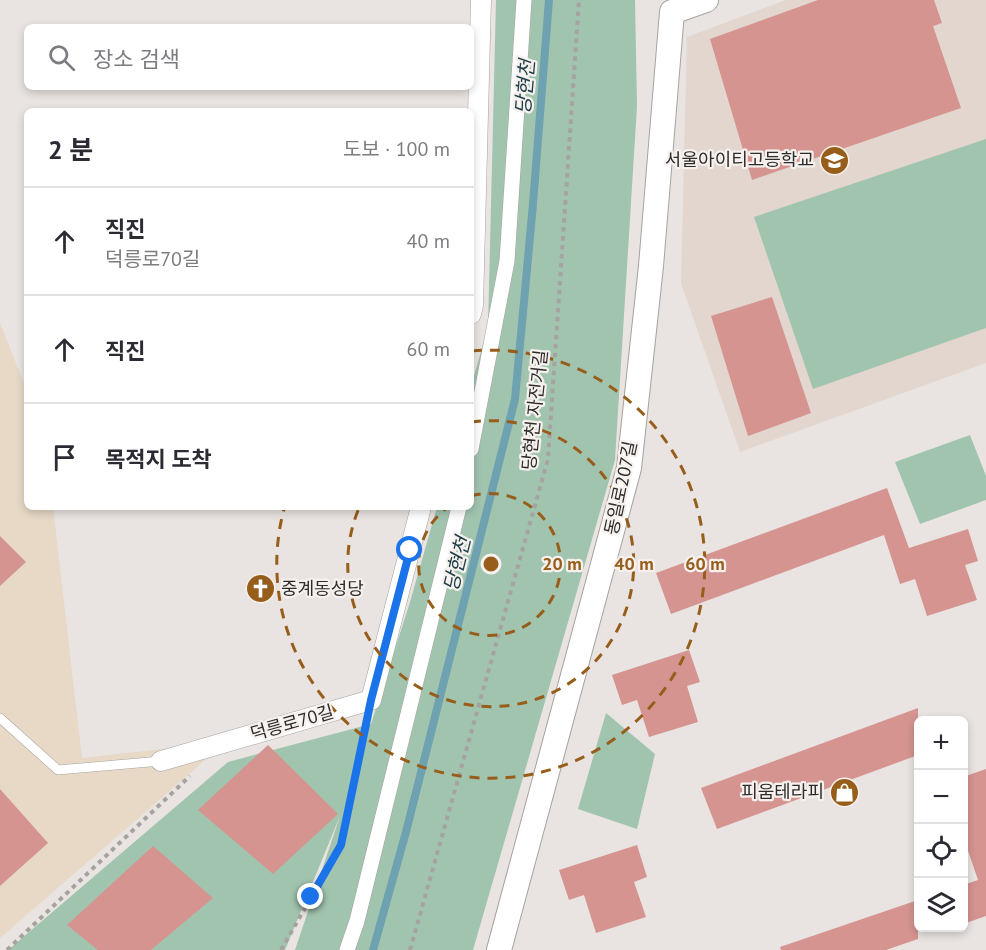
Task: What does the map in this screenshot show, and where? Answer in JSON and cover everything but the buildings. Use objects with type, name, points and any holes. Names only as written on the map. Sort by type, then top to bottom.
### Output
[{"type":"street","points":[[474,267],[481,0]]},
{"type":"street","points":[[474,434],[507,261],[524,0]]},
{"type":"street","name":"동일로207길","points":[[499,950],[629,468],[651,266],[672,12],[706,0]]},
{"type":"street","points":[[371,700],[420,510]]},
{"type":"street","points":[[347,950],[357,921],[458,510]]},
{"type":"street","name":"덕릉로70길","points":[[161,761],[371,700]]},
{"type":"lane","points":[[0,718],[58,770],[161,761]]},
{"type":"path","name":"당현천 자전거길","points":[[410,950],[548,459],[579,0]]},
{"type":"path","points":[[281,950],[341,845],[371,700]]},
{"type":"path","points":[[7,950],[192,774]]},
{"type":"shaded area","name":"서울아이티고등학교","points":[[786,0],[986,0],[986,363],[740,452],[681,283],[687,37]]},
{"type":"shaded area","points":[[0,323],[24,383],[24,510],[53,510],[82,758],[226,742],[0,938]]},
{"type":"green space","points":[[496,0],[635,0],[637,106],[615,460],[473,950],[295,950],[340,816],[285,950],[8,950],[228,762],[371,724],[436,510],[474,510],[474,376],[488,327]]},
{"type":"green space","points":[[986,139],[986,328],[813,389],[754,217]]},
{"type":"green space","points":[[970,435],[986,476],[986,500],[920,524],[895,462]]},
{"type":"green space","points":[[606,713],[655,754],[637,829],[578,809]]},
{"type":"waterway","name":"당현천","points":[[373,950],[406,832],[515,399],[549,0]]},
{"type":"place","name":"서울아이티고등학교","points":[[835,160]]},
{"type":"place","name":"중계동성당","points":[[260,589]]},
{"type":"place","name":"피움테라피","points":[[845,792]]},
{"type":"route","points":[[311,897],[341,845],[371,700],[410,550]]}]
